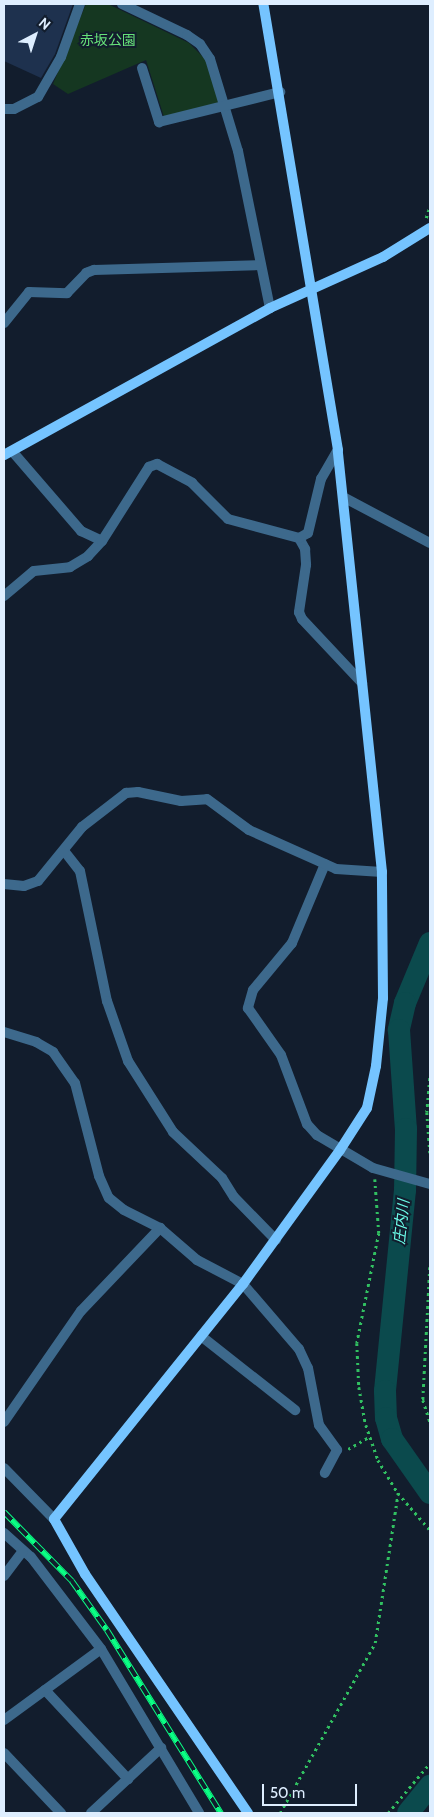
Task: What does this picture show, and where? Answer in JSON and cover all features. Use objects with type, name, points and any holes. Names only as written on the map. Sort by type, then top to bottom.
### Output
[{"type":"street","points":[[4,109],[14,109],[38,97],[61,58],[80,4]]},
{"type":"street","points":[[122,4],[200,44],[210,59],[226,103],[270,308]]},
{"type":"street","points":[[54,1519],[243,1284],[340,1150],[367,1108],[376,1066],[384,998],[382,872],[338,450],[310,290],[280,92],[263,4]]},
{"type":"street","points":[[142,68],[159,122],[226,103],[280,92]]},
{"type":"street","points":[[102,541],[81,531],[8,453],[270,308],[383,257],[430,228]]},
{"type":"street","points":[[4,322],[29,292],[67,293],[86,273],[94,270],[261,265]]},
{"type":"street","points":[[4,596],[34,571],[70,567],[88,556],[102,541],[149,467],[157,464],[192,482],[228,519],[300,538],[308,533],[321,479],[338,450]]},
{"type":"street","points":[[342,497],[429,542]]},
{"type":"street","points":[[300,538],[305,549],[306,565],[299,612],[302,619],[362,683]]},
{"type":"street","points":[[4,884],[24,886],[38,881],[65,852],[82,827],[126,793],[138,792],[180,800],[207,799],[249,830],[336,869],[382,872]]},
{"type":"street","points":[[65,852],[80,872],[108,1001],[128,1061],[173,1132],[222,1178],[234,1197],[276,1240]]},
{"type":"street","points":[[326,864],[292,943],[248,1000],[248,1008],[281,1055],[307,1124],[340,1150],[373,1168],[430,1184]]},
{"type":"street","points":[[4,1032],[36,1042],[62,1063],[75,1083],[99,1176],[109,1198],[124,1210],[160,1228],[196,1260],[243,1284],[299,1349],[308,1368],[320,1425],[337,1450],[325,1473]]},
{"type":"street","points":[[4,1422],[81,1311],[160,1228]]},
{"type":"street","points":[[201,1336],[295,1410]]},
{"type":"street","points":[[4,1468],[54,1519],[85,1574],[248,1813]]},
{"type":"street","points":[[4,1533],[23,1551],[66,1600],[101,1649],[199,1813]]},
{"type":"street","points":[[4,1576],[23,1551]]},
{"type":"street","points":[[4,1720],[101,1649]]},
{"type":"street","points":[[45,1690],[128,1779]]},
{"type":"street","points":[[91,1813],[161,1748]]},
{"type":"street","points":[[4,1753],[61,1813]]},
{"type":"path","points":[[430,1078],[426,1112],[430,1153]]},
{"type":"path","points":[[373,1168],[379,1232],[357,1343],[359,1388],[370,1437],[378,1460],[398,1493],[430,1530]]},
{"type":"path","points":[[430,1266],[423,1400],[430,1422]]},
{"type":"path","points":[[337,1450],[344,1451],[370,1437]]},
{"type":"path","points":[[280,1813],[375,1642],[398,1493]]},
{"type":"path","points":[[388,1813],[430,1763]]},
{"type":"green space","name":"赤坂公園","points":[[86,4],[108,4],[189,43],[205,59],[220,102],[164,117],[146,60],[68,94],[53,84]]},
{"type":"building","points":[[4,4],[73,4],[55,54],[41,78],[4,61]]},
{"type":"waterway","name":"庄内川","points":[[430,943],[405,1003],[399,1030],[406,1129],[405,1190],[385,1391],[386,1418],[392,1439],[430,1493]]},
{"type":"waterway","name":"庄内川","points":[[408,1813],[430,1786]]},
{"type":"railway","points":[[4,1512],[72,1581],[107,1630],[221,1813]]}]
